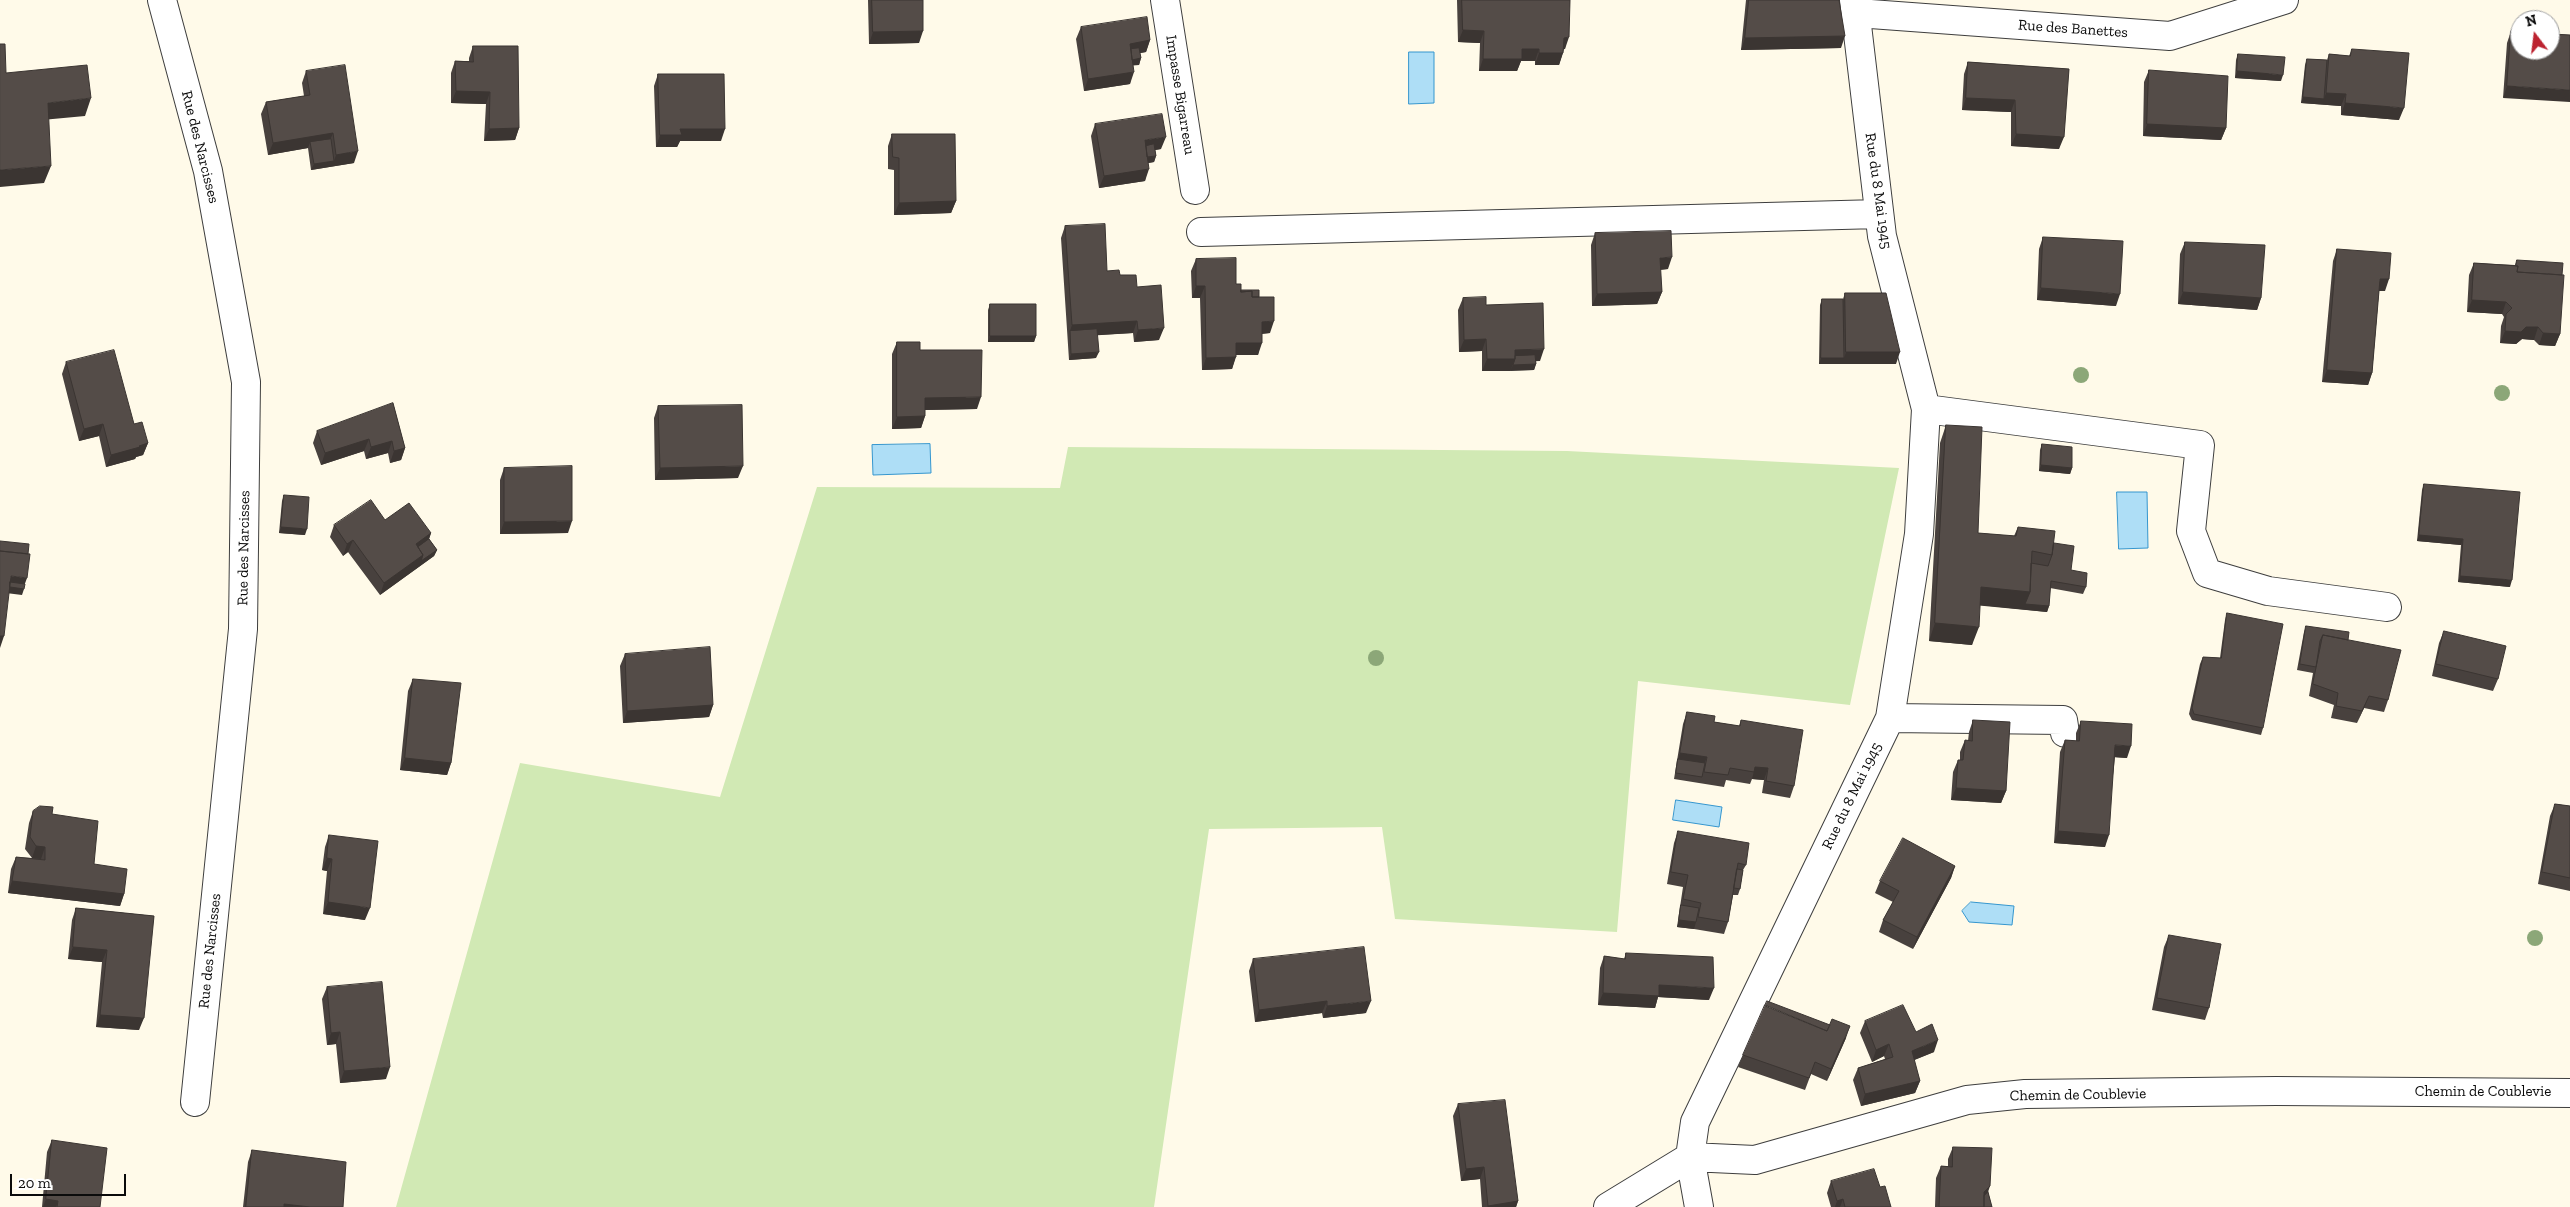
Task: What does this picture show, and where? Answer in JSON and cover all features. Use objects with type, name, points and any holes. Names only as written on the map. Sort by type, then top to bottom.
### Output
[{"type":"street","name":"Rue des Narcisses","points":[[162,0],[208,171],[246,382],[243,629],[195,1102]]},
{"type":"street","name":"Impasse Bigarreau","points":[[1165,0],[1195,190]]},
{"type":"street","name":"Rue des Banettes","points":[[1856,6],[2170,36],[2284,0]]},
{"type":"street","name":"Rue du 8 Mai 1945","points":[[1699,1207],[1690,1157],[1694,1122],[1890,718],[1919,534],[1926,409],[1882,236],[1856,6]]},
{"type":"street","points":[[1201,232],[1879,214]]},
{"type":"street","points":[[1926,409],[2200,445],[2191,531],[2207,573],[2268,591],[2387,607]]},
{"type":"street","points":[[1890,718],[2063,720],[2065,733]]},
{"type":"street","name":"Chemin de Coublevie","points":[[1690,1157],[1755,1160],[1967,1100],[2025,1094],[2276,1091],[2570,1093]]},
{"type":"street","points":[[1608,1207],[1690,1157]]},
{"type":"green space","points":[[1068,447],[1567,451],[1899,468],[1850,705],[1638,681],[1617,932],[1395,919],[1382,827],[1209,829],[1154,1207],[396,1207],[520,763],[720,797],[817,487],[1060,488]]},
{"type":"water","points":[[1409,52],[1434,52],[1434,103],[1409,104]]},
{"type":"water","points":[[930,444],[931,473],[873,475],[872,445]]},
{"type":"water","points":[[2117,492],[2147,492],[2148,548],[2119,549]]},
{"type":"water","points":[[1676,800],[1722,807],[1719,827],[1673,820]]},
{"type":"water","points":[[1971,902],[2014,906],[2012,925],[1969,922],[1962,911]]},
{"type":"building","points":[[872,0],[923,0],[923,31],[873,32]]},
{"type":"building","points":[[1462,0],[1570,0],[1569,37],[1564,38],[1563,53],[1539,53],[1539,49],[1522,49],[1522,59],[1483,59],[1484,31],[1463,30]]},
{"type":"building","points":[[1749,0],[1839,0],[1845,36],[1745,38]]},
{"type":"building","points":[[1147,17],[1150,40],[1130,44],[1134,72],[1088,79],[1081,27]]},
{"type":"building","points":[[2560,34],[2570,35],[2570,90],[2507,86],[2510,45],[2510,60],[2560,60]]},
{"type":"building","points":[[0,44],[5,44],[6,73],[87,65],[91,98],[48,103],[51,166],[0,170]]},
{"type":"building","points":[[473,46],[518,46],[519,128],[489,129],[490,92],[456,91],[455,61],[473,62]]},
{"type":"building","points":[[1139,48],[1141,58],[1132,60],[1131,49]]},
{"type":"building","points":[[2352,49],[2409,53],[2404,108],[2345,103],[2346,94],[2326,93],[2329,54],[2350,56]]},
{"type":"building","points":[[2238,54],[2285,57],[2283,75],[2237,71]]},
{"type":"building","points":[[2307,59],[2327,60],[2324,99],[2303,97]]},
{"type":"building","points":[[1968,62],[2069,69],[2064,137],[2016,134],[2015,100],[1966,98]]},
{"type":"building","points":[[345,65],[358,151],[336,155],[333,133],[273,143],[266,102],[310,95],[306,71]]},
{"type":"building","points":[[2149,70],[2228,76],[2226,128],[2147,124]]},
{"type":"building","points":[[658,74],[724,74],[725,129],[680,129],[682,135],[660,135]]},
{"type":"building","points":[[1162,114],[1166,137],[1145,140],[1149,169],[1104,176],[1095,124]]},
{"type":"building","points":[[892,134],[955,134],[956,201],[899,203],[899,158],[893,157]]},
{"type":"building","points":[[331,139],[334,161],[314,164],[310,142]]},
{"type":"building","points":[[1154,144],[1156,156],[1147,157],[1146,146]]},
{"type":"building","points":[[1105,224],[1107,271],[1119,270],[1120,275],[1136,275],[1137,287],[1161,285],[1164,328],[1138,330],[1137,321],[1072,325],[1065,226]]},
{"type":"building","points":[[1671,231],[1672,257],[1660,258],[1662,292],[1597,294],[1595,233]]},
{"type":"building","points":[[2043,237],[2123,241],[2120,294],[2041,288]]},
{"type":"building","points":[[2185,242],[2265,245],[2261,298],[2183,292]]},
{"type":"building","points":[[2337,249],[2391,253],[2389,279],[2380,279],[2372,373],[2327,370]]},
{"type":"building","points":[[1236,258],[1236,284],[1241,284],[1241,292],[1252,291],[1252,297],[1274,297],[1274,321],[1262,322],[1262,343],[1236,343],[1236,357],[1206,358],[1205,286],[1196,286],[1196,259]]},
{"type":"building","points":[[2517,260],[2563,263],[2562,275],[2517,272]]},
{"type":"building","points":[[2474,263],[2518,266],[2517,272],[2564,275],[2560,334],[2543,333],[2538,327],[2526,327],[2521,332],[2505,331],[2506,314],[2512,308],[2506,302],[2472,300]]},
{"type":"building","points":[[1241,290],[1259,290],[1259,297],[1252,297],[1252,291],[1241,292]]},
{"type":"building","points":[[1845,293],[1886,293],[1900,352],[1846,352]]},
{"type":"building","points":[[1486,297],[1486,305],[1543,303],[1544,349],[1515,350],[1515,359],[1487,359],[1486,339],[1464,340],[1463,298]]},
{"type":"building","points":[[1822,299],[1843,299],[1844,358],[1821,358]]},
{"type":"building","points":[[990,304],[1036,304],[1036,336],[990,336]]},
{"type":"building","points":[[1097,329],[1099,352],[1071,354],[1070,331]]},
{"type":"building","points":[[897,342],[920,342],[920,350],[982,350],[981,397],[925,398],[925,416],[897,417]]},
{"type":"building","points":[[114,350],[134,424],[142,422],[148,443],[111,455],[103,424],[84,429],[66,362]]},
{"type":"building","points":[[1535,355],[1536,364],[1513,365],[1515,356]]},
{"type":"building","points":[[393,403],[405,448],[394,451],[392,441],[371,447],[369,439],[325,453],[317,431]]},
{"type":"building","points":[[742,405],[743,466],[660,468],[658,406]]},
{"type":"building","points":[[1946,425],[1982,427],[1978,533],[2016,536],[2018,527],[2055,531],[2052,555],[2032,551],[2030,592],[1981,587],[1979,627],[1935,623]]},
{"type":"building","points":[[2042,444],[2072,447],[2072,468],[2041,465]]},
{"type":"building","points":[[572,466],[572,521],[504,522],[504,468]]},
{"type":"building","points":[[2424,484],[2520,492],[2512,580],[2460,576],[2463,539],[2419,535]]},
{"type":"building","points":[[284,495],[309,497],[307,529],[281,527]]},
{"type":"building","points":[[371,500],[385,520],[409,503],[431,533],[416,544],[423,555],[384,583],[353,540],[347,544],[334,525]]},
{"type":"building","points":[[429,539],[437,550],[421,561],[423,555],[418,547]]},
{"type":"building","points":[[0,541],[29,544],[28,554],[0,551]]},
{"type":"building","points":[[2054,543],[2074,546],[2071,570],[2087,573],[2086,587],[2051,581],[2049,606],[2025,604],[2030,592],[2031,563],[2048,566]]},
{"type":"building","points":[[0,551],[30,554],[27,578],[11,576],[4,636],[0,636]]},
{"type":"building","points":[[10,582],[25,584],[24,589],[10,587]]},
{"type":"building","points":[[2227,613],[2283,624],[2263,728],[2194,714],[2192,708],[2203,657],[2221,658]]},
{"type":"building","points":[[2306,626],[2349,632],[2348,640],[2323,635],[2320,641],[2316,667],[2300,664]]},
{"type":"building","points":[[2444,631],[2506,646],[2498,679],[2436,664]]},
{"type":"building","points":[[2323,635],[2401,650],[2388,700],[2369,696],[2362,711],[2336,706],[2338,693],[2313,684]]},
{"type":"building","points":[[710,647],[713,705],[627,711],[625,654]]},
{"type":"building","points":[[413,679],[461,683],[451,763],[405,758]]},
{"type":"building","points":[[1687,712],[1715,716],[1714,722],[1740,726],[1741,720],[1803,730],[1794,786],[1766,781],[1768,768],[1755,767],[1754,772],[1730,768],[1728,775],[1704,772],[1707,757],[1680,753]]},
{"type":"building","points":[[1973,720],[2010,722],[2006,791],[1956,788],[1958,760],[1963,760],[1965,740],[1972,741]]},
{"type":"building","points":[[2081,721],[2132,724],[2131,746],[2115,745],[2109,835],[2058,831],[2065,740],[2079,741]]},
{"type":"building","points":[[1678,759],[1705,763],[1702,777],[1676,773]]},
{"type":"building","points":[[2555,804],[2570,806],[2570,878],[2542,872]]},
{"type":"building","points":[[40,806],[53,807],[52,814],[98,821],[94,864],[127,869],[124,894],[12,881],[16,857],[45,860],[45,847],[36,846],[30,837],[33,811]]},
{"type":"building","points":[[1678,831],[1749,843],[1746,865],[1738,863],[1728,922],[1698,917],[1701,903],[1683,899],[1688,875],[1671,872]]},
{"type":"building","points":[[329,835],[378,841],[370,908],[328,902],[332,859],[327,858]]},
{"type":"building","points":[[1903,838],[1955,866],[1917,937],[1883,920],[1899,891],[1880,881]]},
{"type":"building","points":[[1737,869],[1743,870],[1740,889],[1734,888]]},
{"type":"building","points":[[1681,905],[1699,908],[1696,922],[1679,920]]},
{"type":"building","points":[[76,908],[154,916],[144,1018],[100,1015],[107,950],[73,947]]},
{"type":"building","points":[[2169,935],[2221,944],[2209,1008],[2157,998]]},
{"type":"building","points":[[1364,947],[1371,1001],[1327,1006],[1327,1001],[1259,1010],[1253,959]]},
{"type":"building","points":[[1626,953],[1713,957],[1714,988],[1659,985],[1659,996],[1603,993],[1604,956],[1625,959]]},
{"type":"building","points":[[382,982],[390,1067],[344,1071],[340,1032],[331,1033],[327,987]]},
{"type":"building","points":[[1767,1001],[1830,1025],[1827,1031],[1765,1006]]},
{"type":"building","points":[[1765,1005],[1827,1031],[1832,1019],[1850,1026],[1831,1069],[1815,1062],[1809,1078],[1743,1055]]},
{"type":"building","points":[[1903,1005],[1916,1032],[1932,1024],[1938,1040],[1912,1051],[1920,1081],[1865,1094],[1858,1068],[1893,1057],[1889,1044],[1876,1050],[1865,1021]]},
{"type":"building","points":[[1505,1100],[1518,1201],[1488,1206],[1484,1167],[1466,1169],[1458,1104]]},
{"type":"building","points":[[52,1140],[107,1148],[100,1207],[57,1207],[58,1201],[46,1199]]},
{"type":"building","points":[[1953,1147],[1992,1148],[1990,1186],[1984,1192],[1984,1207],[1939,1207],[1941,1166],[1952,1167]]},
{"type":"building","points":[[252,1150],[346,1162],[343,1207],[310,1207],[284,1204],[284,1207],[246,1207]]},
{"type":"building","points":[[1874,1169],[1880,1187],[1885,1186],[1891,1207],[1845,1207],[1843,1199],[1837,1201],[1831,1181]]},
{"type":"building","points":[[1988,1192],[1992,1207],[1984,1207],[1984,1196]]}]
